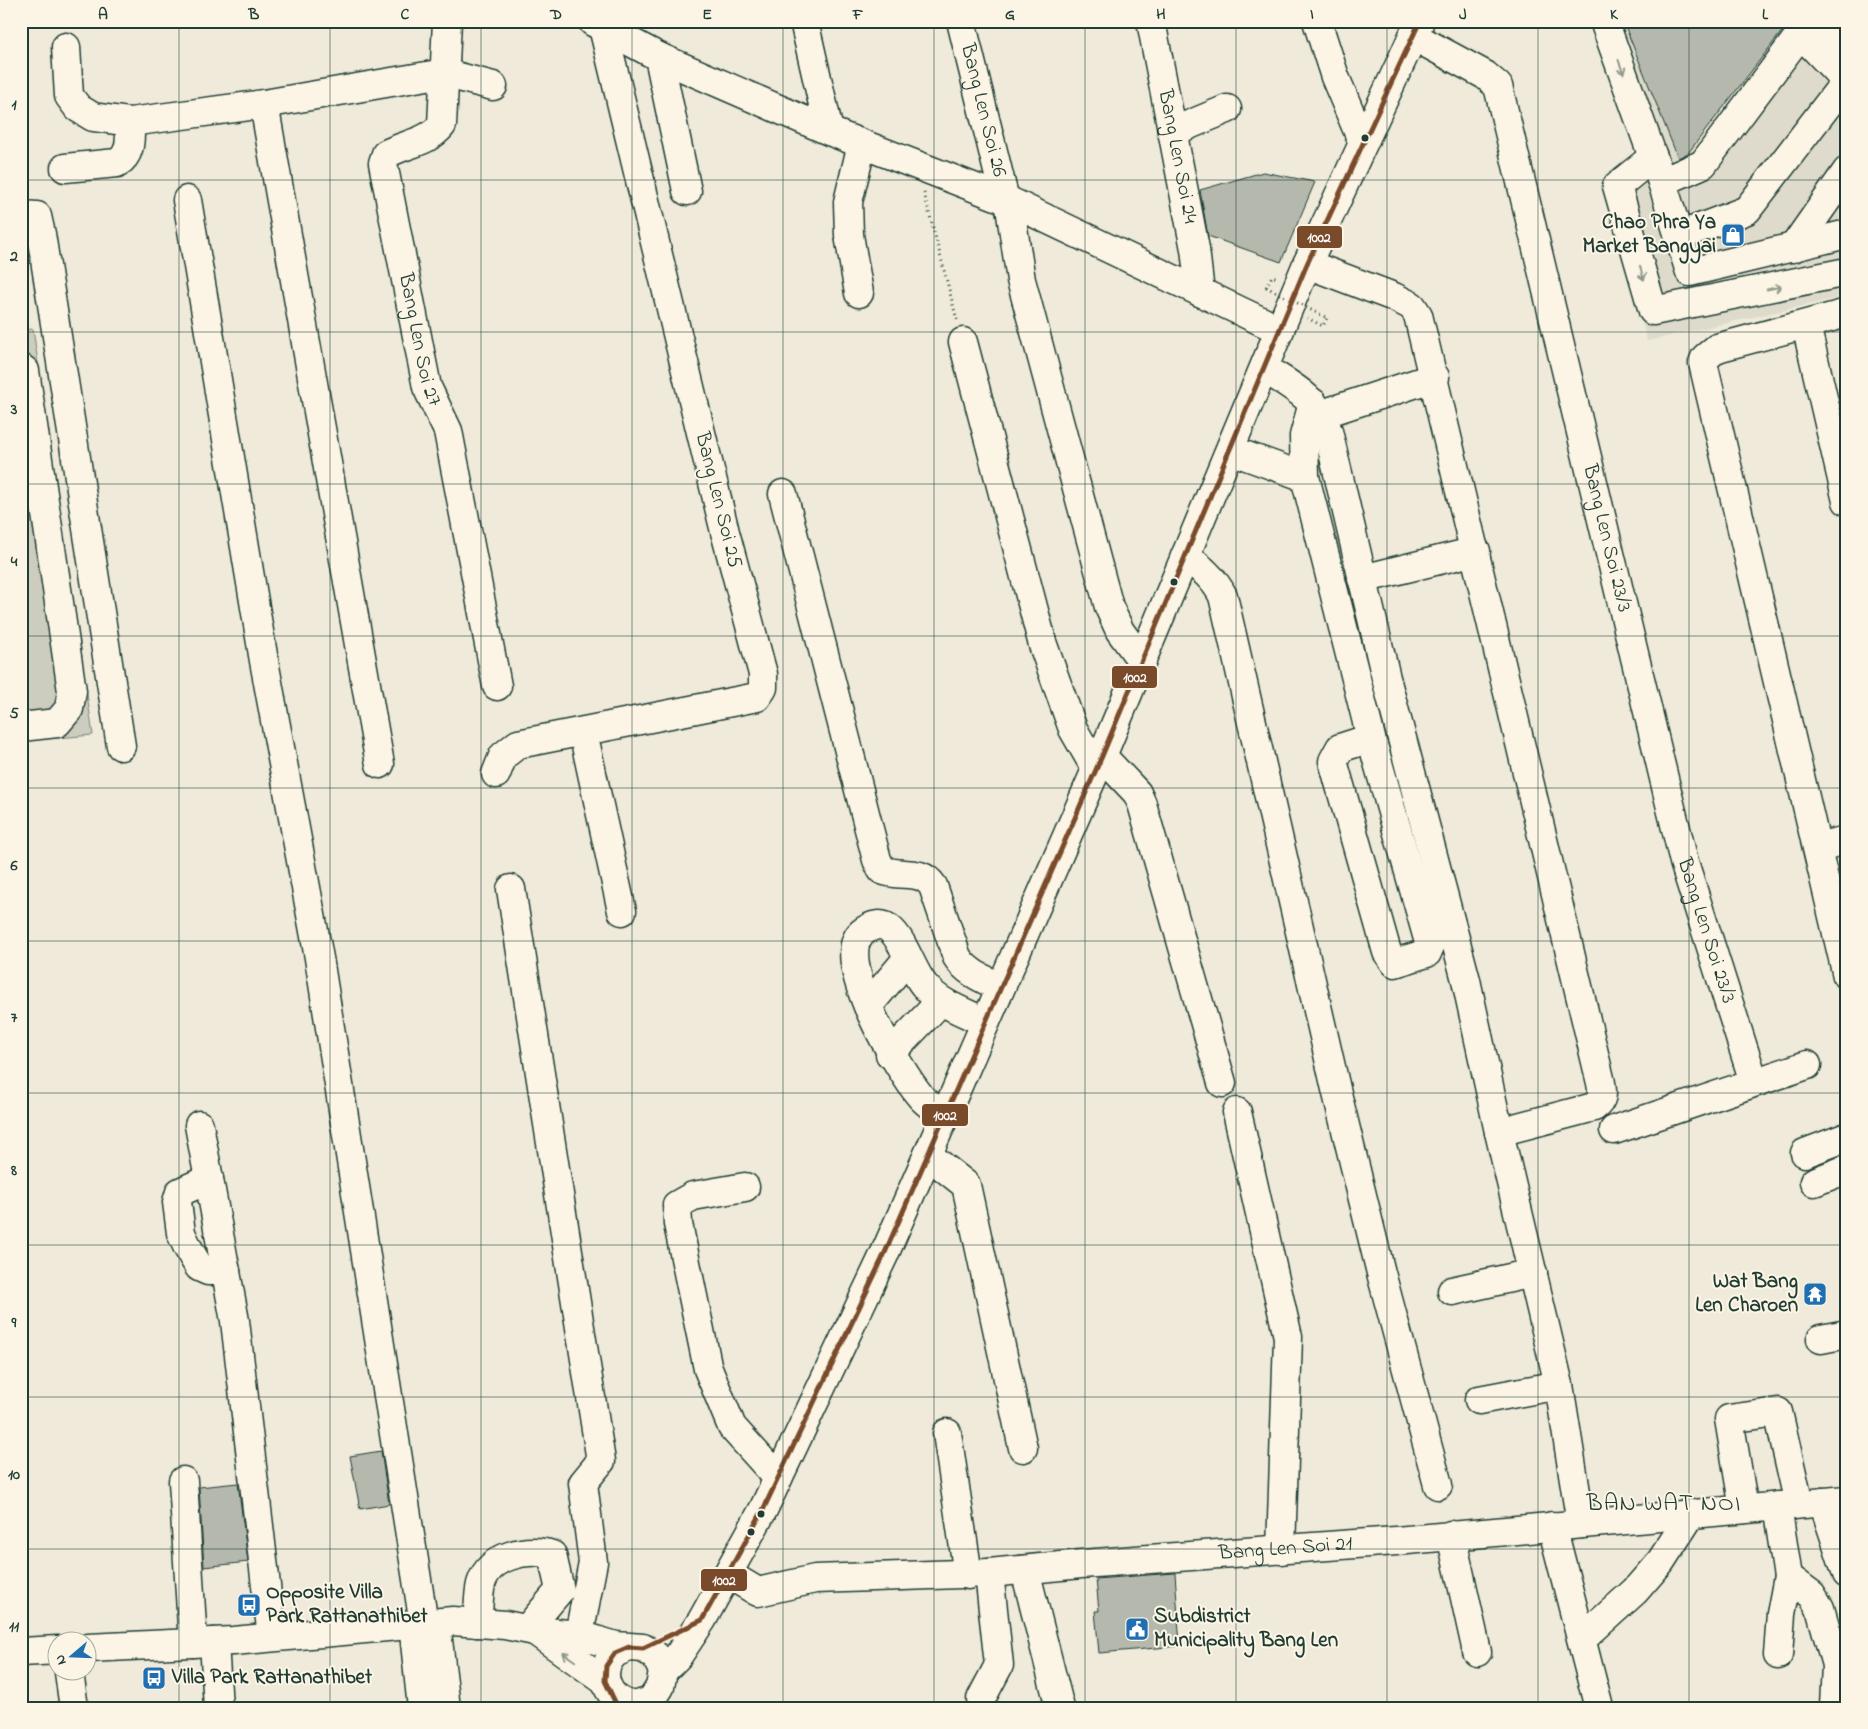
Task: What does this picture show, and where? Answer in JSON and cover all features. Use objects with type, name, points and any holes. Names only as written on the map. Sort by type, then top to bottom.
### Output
[{"type":"street","name":"Bang Len Soi 27","points":[[447,21],[442,125],[437,132],[423,140],[386,154],[383,163],[427,387],[443,416],[448,431],[498,686]]},
{"type":"street","points":[[804,21],[829,131]]},
{"type":"street","name":"Bang Len Soi 26","points":[[961,21],[1007,201],[1021,280],[1108,607],[1120,631],[1142,661]]},
{"type":"street","name":"Bang Len Soi 24","points":[[1151,21],[1195,249],[1200,292]]},
{"type":"street","points":[[1317,21],[1335,77],[1363,143]]},
{"type":"street","points":[[1604,21],[1662,182],[1690,272],[1847,234]]},
{"type":"street","points":[[597,24],[659,57],[829,131],[1007,201],[1280,330]]},
{"type":"street","name":"Bang Len Soi 25","points":[[496,774],[503,756],[518,744],[757,697],[763,688],[763,674],[597,24]]},
{"type":"street","points":[[1662,182],[1704,164],[1810,25],[1846,72],[1747,210],[1678,236]]},
{"type":"street","points":[[531,1630],[613,1696],[633,1706],[651,1701],[661,1689],[678,1656],[702,1620],[728,1574],[778,1478],[884,1255],[1099,762],[1265,369],[1307,264],[1416,28]]},
{"type":"street","name":"Bang Len Soi 23/3","points":[[1416,28],[1498,86],[1684,862],[1754,1082]]},
{"type":"street","points":[[66,48],[70,96],[78,108],[93,117],[130,122],[264,104],[444,73],[494,86]]},
{"type":"street","points":[[659,57],[687,191]]},
{"type":"street","points":[[264,104],[380,764]]},
{"type":"street","points":[[1172,132],[1227,109]]},
{"type":"street","points":[[65,168],[117,163],[124,159],[128,150],[130,122]]},
{"type":"street","points":[[859,292],[849,235],[848,202],[862,144]]},
{"type":"street","points":[[1652,157],[1617,186],[1654,311],[1847,272]]},
{"type":"street","points":[[1793,248],[1847,171]]},
{"type":"street","points":[[187,200],[264,661],[319,958],[424,1624],[446,1708]]},
{"type":"street","points":[[21,215],[38,216],[121,746]]},
{"type":"street","points":[[1307,264],[1412,306],[1423,328],[1603,1095],[1594,1106],[1499,1132]]},
{"type":"street","points":[[1847,313],[1717,348],[1705,358],[1703,363],[1847,976]]},
{"type":"street","points":[[1806,325],[1847,501]]},
{"type":"street","points":[[963,342],[1043,646],[1073,729],[1099,762],[1136,793],[1142,804],[1222,1083]]},
{"type":"street","points":[[21,368],[25,371],[72,691],[69,709],[57,723],[21,726]]},
{"type":"street","points":[[1265,369],[1298,390],[1318,408],[1466,980],[1499,1132],[1559,1385],[1581,1524]]},
{"type":"street","points":[[1371,738],[1340,748],[1333,761],[1387,952],[1394,963],[1427,954],[1430,946],[1371,738],[1305,477],[1304,436],[1318,408],[1434,377]]},
{"type":"street","points":[[1230,450],[1305,477]]},
{"type":"street","points":[[783,494],[877,860],[882,870],[891,874],[920,874],[928,878],[933,886],[957,957],[962,966],[975,975],[1000,987]]},
{"type":"street","points":[[1362,580],[1476,550]]},
{"type":"street","points":[[1186,556],[1208,573],[1218,585],[1223,596],[1343,1118],[1438,1485]]},
{"type":"street","points":[[583,732],[622,911]]},
{"type":"street","points":[[1817,847],[1847,840]]},
{"type":"street","points":[[511,889],[601,1461],[582,1483],[593,1562],[579,1635]]},
{"type":"street","points":[[944,1116],[922,1098],[890,1054],[868,1006],[854,963],[854,945],[859,934],[875,925],[885,926],[897,935],[925,986],[941,1001],[985,1022]]},
{"type":"street","points":[[868,1006],[908,958]]},
{"type":"street","points":[[890,1054],[941,1001]]},
{"type":"street","points":[[1614,1130],[1807,1065]]},
{"type":"street","points":[[1237,1112],[1288,1338],[1281,1550]]},
{"type":"street","points":[[199,1125],[226,1271],[240,1363],[272,1637]]},
{"type":"street","points":[[1805,1153],[1847,1137]]},
{"type":"street","points":[[928,1155],[966,1185],[1023,1448]]},
{"type":"street","points":[[1814,1182],[1847,1169]]},
{"type":"street","points":[[209,1179],[180,1192],[177,1202],[181,1233],[199,1267],[208,1271],[226,1271]]},
{"type":"street","points":[[745,1187],[693,1196],[677,1205],[678,1224],[708,1368],[732,1428],[778,1478]]},
{"type":"street","points":[[1452,1291],[1533,1273]]},
{"type":"street","points":[[1479,1400],[1559,1385]]},
{"type":"street","points":[[1744,1509],[1730,1419],[1778,1412],[1812,1503],[1847,1574]]},
{"type":"street","points":[[947,1433],[999,1665],[981,1699],[982,1708]]},
{"type":"street","points":[[183,1481],[204,1642],[218,1708]]},
{"type":"street","points":[[1778,1655],[1780,1614],[1788,1577],[1812,1503]]},
{"type":"street","name":"Bang Len Soi 21","points":[[728,1574],[758,1592],[815,1579],[978,1574],[1081,1564],[1452,1536],[1812,1503]]},
{"type":"street","points":[[1582,1639],[1635,1591],[1661,1561],[1692,1514]]},
{"type":"street","points":[[1552,1526],[1600,1708]]},
{"type":"street","points":[[1452,1536],[1477,1652]]},
{"type":"street","points":[[477,1623],[481,1584],[487,1572],[508,1556],[539,1551],[552,1555],[560,1590],[531,1630]]},
{"type":"street","points":[[1025,1570],[1060,1708]]},
{"type":"street","points":[[1788,1577],[1812,1595],[1820,1608],[1836,1665],[1834,1706]]},
{"type":"street","points":[[613,1696],[606,1666],[615,1653],[636,1647],[702,1620]]},
{"type":"street","points":[[98,1647],[204,1642],[424,1624],[477,1623],[579,1635],[616,1646],[636,1647],[656,1655],[661,1689]]},
{"type":"street","points":[[422,1708],[424,1624]]},
{"type":"street","points":[[21,1652],[48,1651]]},
{"type":"street","points":[[70,1682],[74,1708]]},
{"type":"path","points":[[918,166],[963,342]]},
{"type":"path","points":[[1266,287],[1327,318]]},
{"type":"shaded area","name":"Chao Phra Ya Market Bangyai","points":[[1590,21],[1833,21],[1847,37],[1847,296],[1647,341],[1604,174],[1645,159]]},
{"type":"shaded area","points":[[33,329],[93,735],[21,741],[21,330]]},
{"type":"building","points":[[1623,21],[1790,21],[1688,153],[1678,158]]},
{"type":"building","points":[[1263,172],[1315,182],[1281,262],[1208,236],[1200,190]]},
{"type":"building","points":[[381,1451],[389,1504],[360,1509],[350,1456]]},
{"type":"building","points":[[238,1483],[248,1562],[204,1567],[199,1487]]},
{"type":"building","points":[[1175,1573],[1180,1646],[1099,1653],[1095,1611],[1099,1611],[1096,1579]]},
{"type":"transit line","name":"1002","points":[[618,1708],[605,1681],[606,1666],[615,1653],[629,1647],[643,1648],[702,1620],[763,1510],[884,1255],[1102,756],[1307,264],[1420,21]]},
{"type":"place","name":"Chao Phra Ya Market Bangyai","points":[[1733,235]]},
{"type":"place","name":"Wat Bang Len Charoen","points":[[1815,1294]]},
{"type":"place","name":"Opposite Villa Park Rattanathibet","points":[[249,1605]]},
{"type":"place","name":"Subdistrict Municipality Bang Len","points":[[1137,1629]]},
{"type":"place","name":"Villa Park Rattanathibet","points":[[154,1678]]},
{"type":"district","name":"BAN WAT NOI","points":[[1664,1504]]}]
